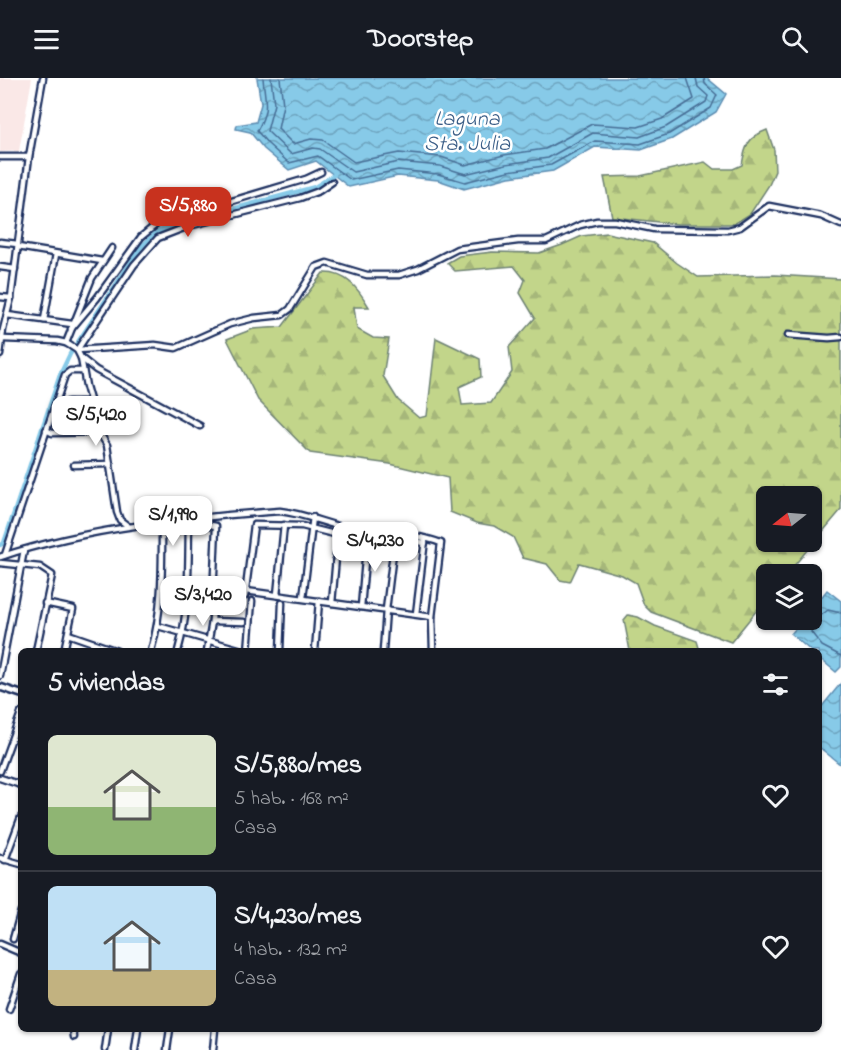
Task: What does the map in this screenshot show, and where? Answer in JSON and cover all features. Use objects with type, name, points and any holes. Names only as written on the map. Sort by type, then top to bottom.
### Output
[{"type":"street","points":[[0,355],[1,339],[11,298],[29,158],[43,78]]},
{"type":"street","points":[[0,157],[29,158]]},
{"type":"street","points":[[71,327],[97,298],[141,237],[158,223],[306,179],[321,172]]},
{"type":"street","points":[[77,350],[134,265],[158,238],[189,226],[300,198],[319,191],[332,182]]},
{"type":"street","points":[[77,350],[154,345],[176,348],[230,324],[254,318],[282,315],[290,309],[316,267],[327,262],[367,275],[399,275],[418,269],[457,249],[518,241],[546,241],[579,225],[615,221],[654,230],[728,230],[740,227],[769,206],[821,216],[841,225]]},
{"type":"street","points":[[0,242],[102,261]]},
{"type":"street","points":[[66,343],[92,278],[112,248]]},
{"type":"street","points":[[44,320],[56,254]]},
{"type":"street","points":[[0,267],[15,269]]},
{"type":"street","points":[[0,297],[11,298]]},
{"type":"street","points":[[8,315],[44,320],[71,327]]},
{"type":"street","points":[[788,335],[841,337]]},
{"type":"street","points":[[1,339],[66,343],[77,350],[99,432],[107,445],[118,529]]},
{"type":"street","points":[[81,358],[96,370],[200,426]]},
{"type":"street","points":[[2,556],[65,375],[70,371],[96,370]]},
{"type":"street","points":[[68,402],[90,402]]},
{"type":"street","points":[[46,430],[61,433],[99,432]]},
{"type":"street","points":[[74,465],[110,464]]},
{"type":"street","points":[[189,523],[280,511],[301,513],[359,530],[441,543],[432,617],[433,648]]},
{"type":"street","points":[[117,512],[120,520],[128,527]]},
{"type":"street","points":[[303,598],[313,517]]},
{"type":"street","points":[[2,556],[48,543],[128,527],[162,523],[216,526],[214,595],[208,648]]},
{"type":"street","points":[[152,648],[158,626],[162,572],[162,523]]},
{"type":"street","points":[[179,648],[188,603],[189,523]]},
{"type":"street","points":[[214,595],[244,597],[254,525],[311,527],[338,535],[367,537],[395,535]]},
{"type":"street","points":[[277,595],[284,525]]},
{"type":"street","points":[[332,603],[338,535]]},
{"type":"street","points":[[383,648],[395,535]]},
{"type":"street","points":[[361,607],[367,537]]},
{"type":"street","points":[[416,614],[425,541]]},
{"type":"street","points":[[0,676],[24,550]]},
{"type":"street","points":[[0,563],[40,567],[52,575],[37,648]]},
{"type":"street","points":[[246,591],[432,617]]},
{"type":"street","points":[[245,648],[252,601]]},
{"type":"street","points":[[315,648],[319,602]]},
{"type":"street","points":[[45,603],[73,609],[65,648]]},
{"type":"street","points":[[280,648],[282,603]]},
{"type":"street","points":[[212,621],[244,622]]},
{"type":"street","points":[[158,626],[229,648]]},
{"type":"street","points":[[68,634],[108,648]]},
{"type":"street","points":[[0,687],[18,693]]},
{"type":"street","points":[[0,771],[18,720]]},
{"type":"street","points":[[0,778],[18,784]]},
{"type":"street","points":[[18,824],[3,859],[18,863]]},
{"type":"street","points":[[12,939],[18,920]]},
{"type":"street","points":[[0,953],[1,945],[18,952]]},
{"type":"street","points":[[9,1009],[18,983]]},
{"type":"street","points":[[73,1032],[74,1037]]},
{"type":"street","points":[[105,1050],[108,1032]]},
{"type":"street","points":[[135,1050],[138,1032]]},
{"type":"street","points":[[167,1050],[170,1032]]},
{"type":"street","points":[[213,1050],[215,1032]]},
{"type":"shaded area","points":[[0,78],[32,78],[19,151],[0,152]]},
{"type":"green space","points":[[767,130],[774,150],[775,171],[769,185],[750,214],[734,224],[677,224],[612,217],[604,177],[640,176],[705,162],[714,169],[733,169],[742,165],[744,152],[752,139]]},
{"type":"green space","points":[[607,233],[653,243],[698,277],[775,275],[841,279],[841,510],[822,533],[822,486],[756,486],[756,552],[806,552],[795,564],[756,564],[756,611],[731,642],[651,612],[644,605],[636,583],[622,575],[579,563],[570,582],[560,580],[547,564],[523,558],[513,537],[494,526],[477,523],[450,512],[448,478],[390,464],[310,453],[258,400],[227,339],[253,329],[282,327],[323,273],[331,273],[350,282],[369,307],[354,307],[357,329],[373,338],[389,339],[383,376],[398,400],[419,418],[427,416],[436,338],[480,359],[481,377],[459,387],[462,405],[491,403],[512,372],[509,347],[535,318],[520,293],[525,280],[514,266],[455,271],[447,263],[459,256],[492,252],[539,253],[582,236]]},
{"type":"green space","points":[[628,615],[638,617],[655,626],[697,641],[699,648],[629,648],[624,620]]},
{"type":"water","name":"Laguna Sta. Julia","points":[[257,78],[707,78],[726,94],[716,112],[672,139],[641,150],[595,147],[553,171],[509,177],[464,189],[438,180],[398,176],[349,187],[316,161],[289,170],[264,149],[250,132],[236,129],[237,125],[256,122],[261,104]]},
{"type":"water","points":[[827,590],[841,601],[841,667],[836,672],[822,660],[822,648],[807,648],[791,634],[794,630],[822,630],[822,596]]},
{"type":"water","points":[[841,683],[841,765],[822,749],[822,706]]},
{"type":"waterway","points":[[0,545],[4,543],[60,375],[70,354],[141,247],[157,232],[173,225],[315,187],[334,175]]}]
